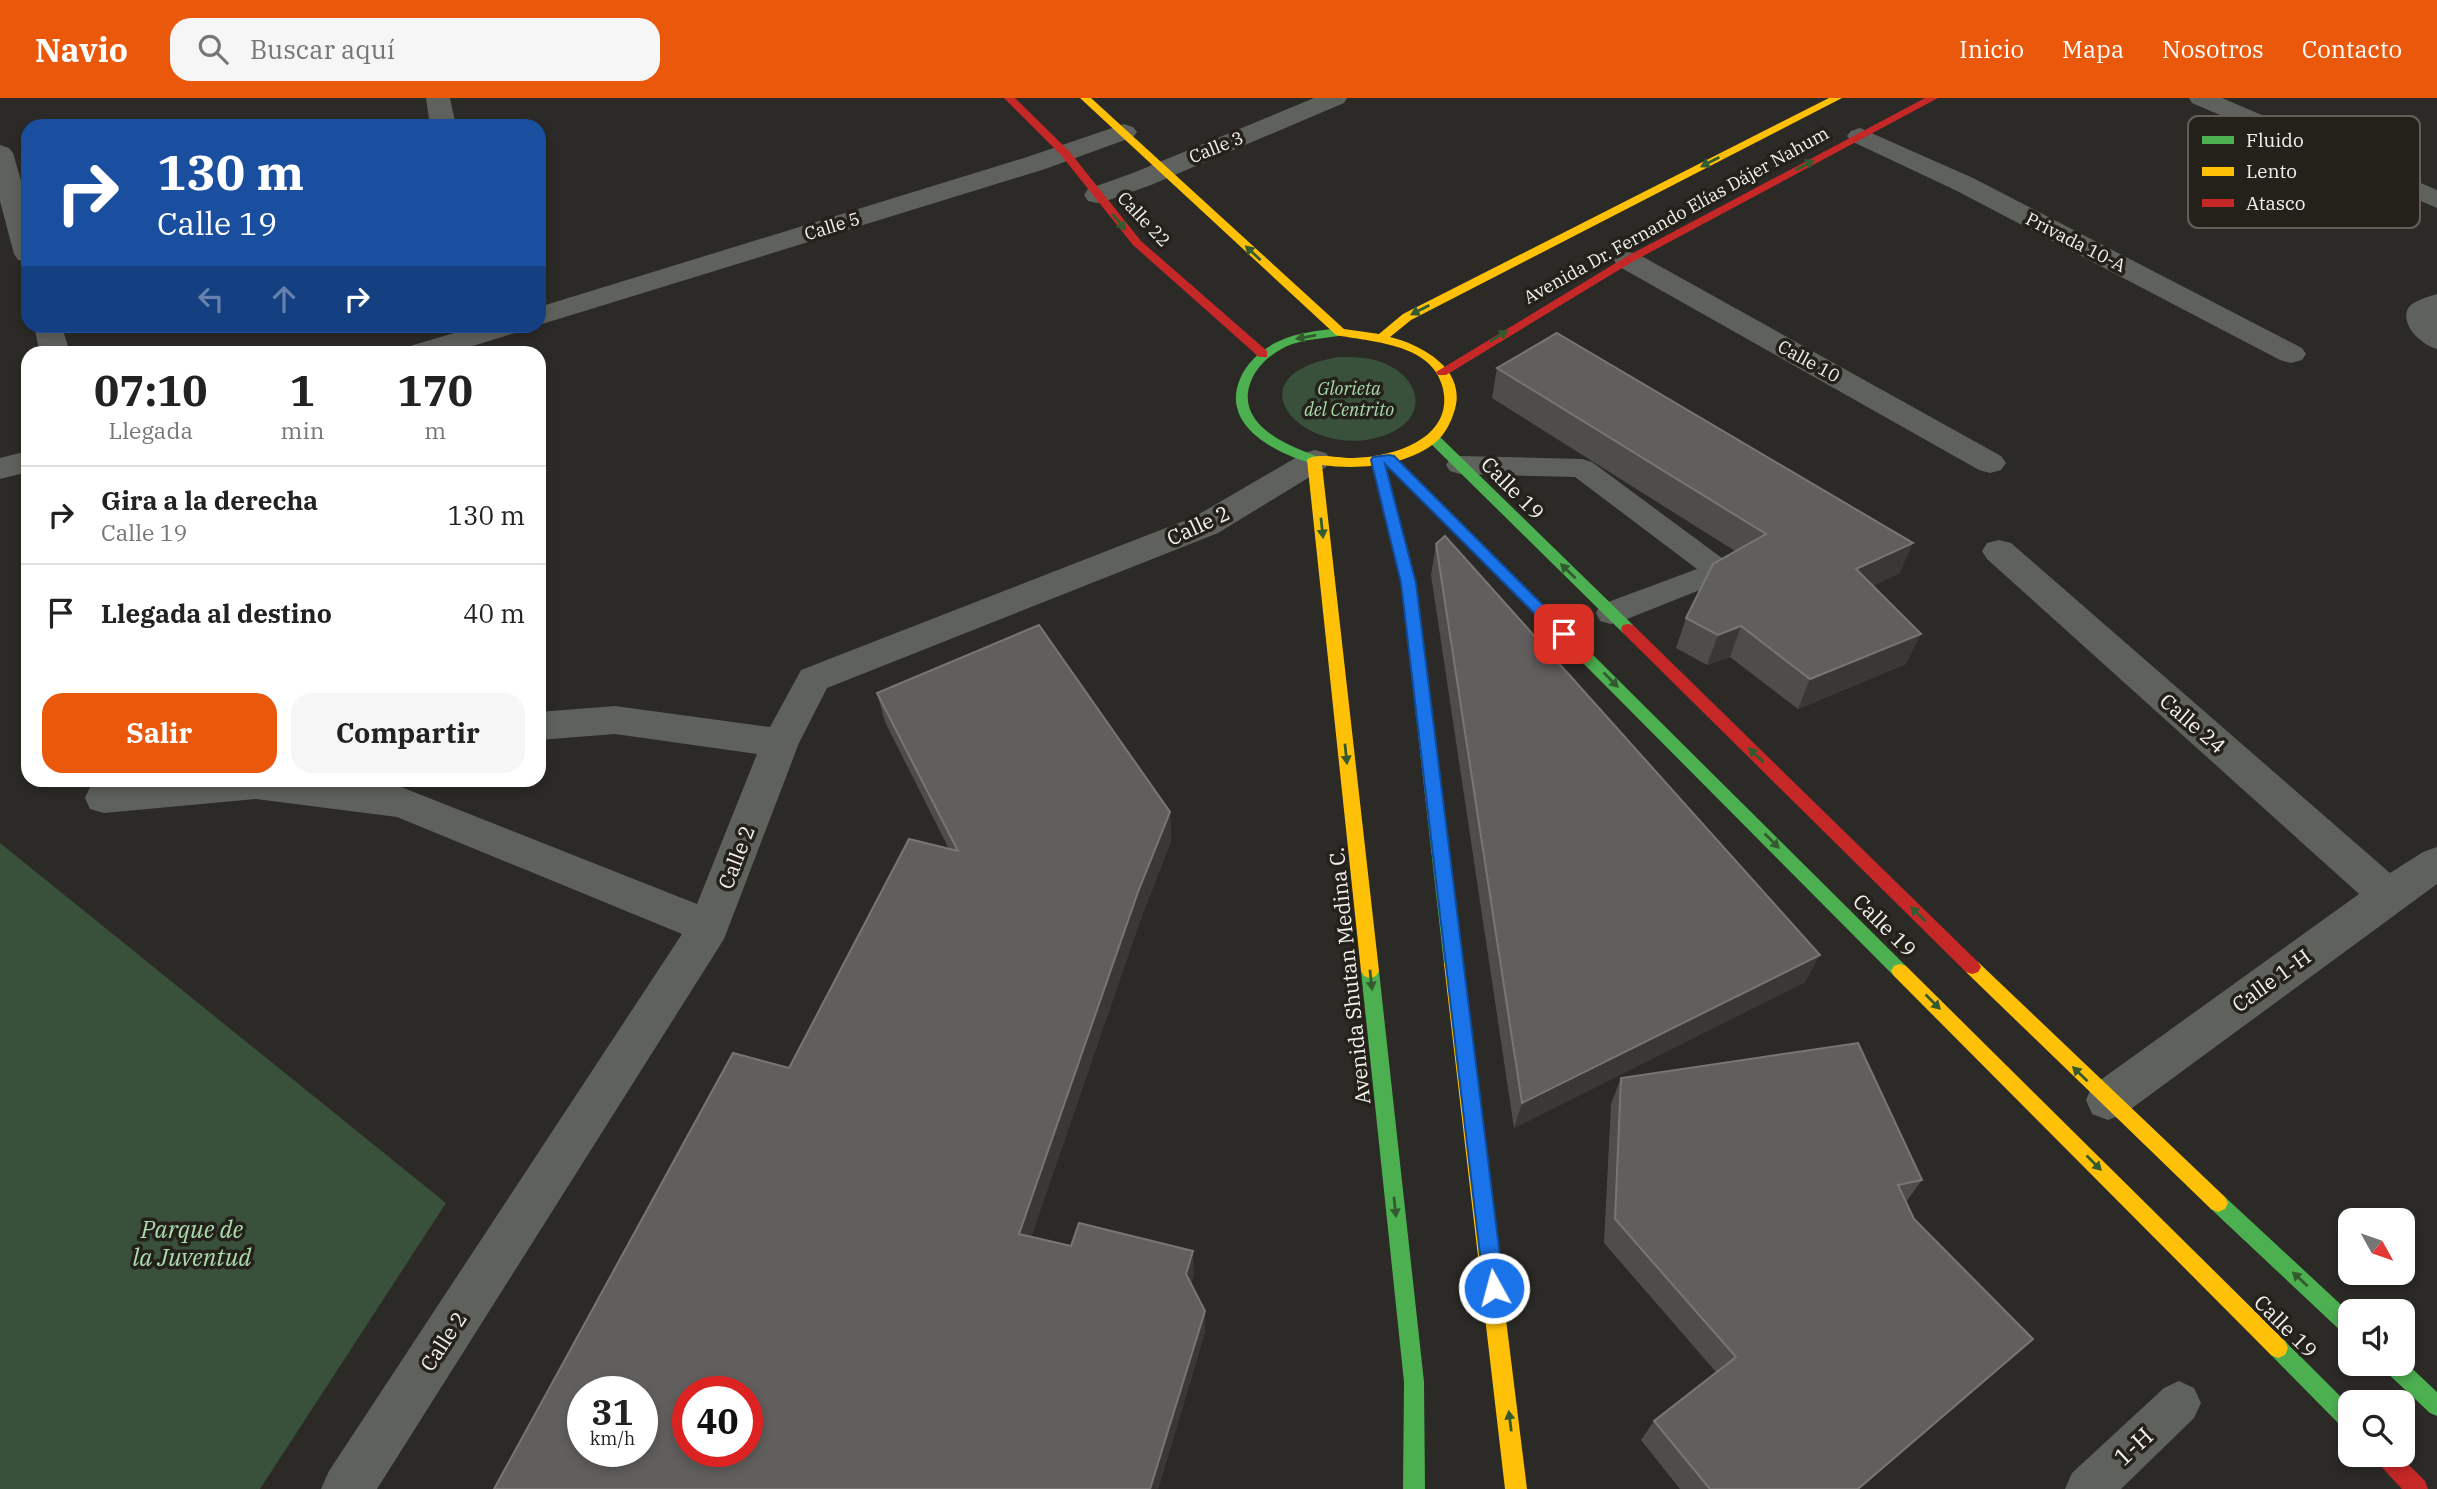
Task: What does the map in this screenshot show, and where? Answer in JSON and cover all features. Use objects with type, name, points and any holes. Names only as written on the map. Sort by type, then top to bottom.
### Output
[{"type":"main road","name":"Calle 22","points":[[1009,98],[1065,153],[1137,243],[1263,354]]},
{"type":"main road","points":[[1085,98],[1340,332]]},
{"type":"main road","name":"Avenida Dr. Fernando Elías Dájer Nahum","points":[[1383,337],[1407,317],[1837,98]]},
{"type":"main road","name":"Avenida Dr. Fernando Elías Dájer Nahum","points":[[1441,372],[1628,260],[1933,98]]},
{"type":"main road","points":[[1340,332],[1383,337],[1407,346],[1426,358],[1441,372],[1450,389],[1449,414],[1433,438],[1413,450],[1384,460],[1339,463],[1315,460],[1281,449],[1254,429],[1241,406],[1243,378],[1263,354],[1297,338],[1340,332]]},
{"type":"main road","name":"Calle 19","points":[[1433,438],[2108,1100],[2338,1315]]},
{"type":"main road","name":"Avenida Shutan Medina C.","points":[[1315,460],[1414,1382],[1414,1489]]},
{"type":"main road","points":[[1384,460],[1408,583],[1522,1476]]},
{"type":"main road","name":"Calle 19","points":[[1384,460],[2338,1409]]},
{"type":"main road","points":[[2405,1376],[2437,1406]]},
{"type":"main road","points":[[2396,1467],[2417,1489]]},
{"type":"street","points":[[438,98],[442,119]]},
{"type":"street","name":"Calle 3","points":[[1097,195],[1142,179],[1335,98]]},
{"type":"street","points":[[2201,98],[2243,116]]},
{"type":"street","name":"Calle 5","points":[[546,314],[1065,153],[1124,132]]},
{"type":"street","name":"Privada 10-A","points":[[1860,136],[1964,184],[2291,354]]},
{"type":"street","points":[[0,153],[21,229]]},
{"type":"street","points":[[2420,193],[2437,200]]},
{"type":"street","name":"Calle 10","points":[[1628,260],[1990,463]]},
{"type":"street","points":[[2429,307],[2422,324],[2437,340]]},
{"type":"street","points":[[445,346],[491,334]]},
{"type":"street","name":"Calle 2","points":[[347,1489],[709,927],[780,743],[814,679],[1206,525],[1315,460]]},
{"type":"street","points":[[0,469],[21,463]]},
{"type":"street","name":"Calle 24","points":[[1999,551],[2388,895]]},
{"type":"street","points":[[546,725],[615,720],[780,743]]},
{"type":"street","points":[[104,798],[223,787]]},
{"type":"street","points":[[323,787],[412,791],[709,927]]},
{"type":"street","name":"Calle 1-H","points":[[2108,1100],[2388,895],[2437,863]]},
{"type":"lane","points":[[1460,464],[1582,468],[1720,571],[1611,613]]},
{"type":"lane","name":"1-H","points":[[2088,1489],[2179,1403]]},
{"type":"green space","name":"Glorieta del Centrito","points":[[1339,357],[1376,360],[1394,368],[1405,377],[1415,396],[1411,417],[1388,434],[1359,441],[1331,438],[1307,429],[1290,415],[1283,398],[1286,382],[1304,367]]},
{"type":"green space","name":"Parque de la Juventud","points":[[0,843],[446,1203],[260,1489],[0,1489]]},
{"type":"building","points":[[1557,333],[1913,543],[1856,569],[1921,634],[1810,679],[1741,626],[1718,635],[1686,618],[1713,564],[1766,534],[1497,368]]},
{"type":"building","points":[[1445,536],[1820,955],[1522,1103],[1436,544]]},
{"type":"building","points":[[1039,625],[1170,812],[1138,892],[1019,1234],[1071,1246],[1079,1223],[1193,1251],[1186,1274],[1205,1311],[1150,1489],[494,1489],[733,1053],[789,1068],[909,839],[958,851],[877,693]]},
{"type":"building","points":[[1858,1043],[1922,1180],[1898,1185],[1914,1219],[2033,1339],[1858,1489],[1710,1489],[1654,1421],[1736,1357],[1615,1219],[1621,1078]]},
{"type":"traffic: fast","points":[[1314,460],[1284,448],[1256,430],[1247,418],[1242,404],[1242,389],[1253,367],[1276,347],[1300,337],[1340,332]]},
{"type":"traffic: fast","points":[[1433,438],[1628,629]]},
{"type":"traffic: fast","points":[[1378,461],[1408,583],[1453,964]]},
{"type":"traffic: fast","points":[[1582,653],[1900,971]]},
{"type":"traffic: fast","points":[[1370,971],[1414,1382],[1414,1489]]},
{"type":"traffic: fast","points":[[2218,1203],[2338,1315]]},
{"type":"traffic: fast","points":[[2278,1348],[2338,1409]]},
{"type":"traffic: fast","points":[[2405,1376],[2437,1406]]},
{"type":"traffic: slow","points":[[1085,98],[1340,332]]},
{"type":"traffic: slow","points":[[1383,337],[1407,317],[1837,98]]},
{"type":"traffic: slow","points":[[1314,460],[1352,463],[1374,461],[1416,449],[1433,438],[1445,423],[1450,404],[1446,378],[1426,357],[1391,341],[1340,332]]},
{"type":"traffic: slow","points":[[1315,460],[1370,971]]},
{"type":"traffic: slow","points":[[1453,964],[1516,1489]]},
{"type":"traffic: slow","points":[[1972,967],[2218,1203]]},
{"type":"traffic: slow","points":[[1900,971],[2278,1348]]},
{"type":"traffic: jam","points":[[1009,98],[1065,153],[1137,243],[1263,354]]},
{"type":"traffic: jam","points":[[1442,372],[1628,260],[1933,98]]},
{"type":"traffic: jam","points":[[1389,459],[1582,653]]},
{"type":"traffic: jam","points":[[1628,629],[1972,967]]},
{"type":"traffic: jam","points":[[2396,1467],[2417,1489]]},
{"type":"route","points":[[1494,1288],[1408,583],[1378,460],[1389,459],[1564,634]]}]
